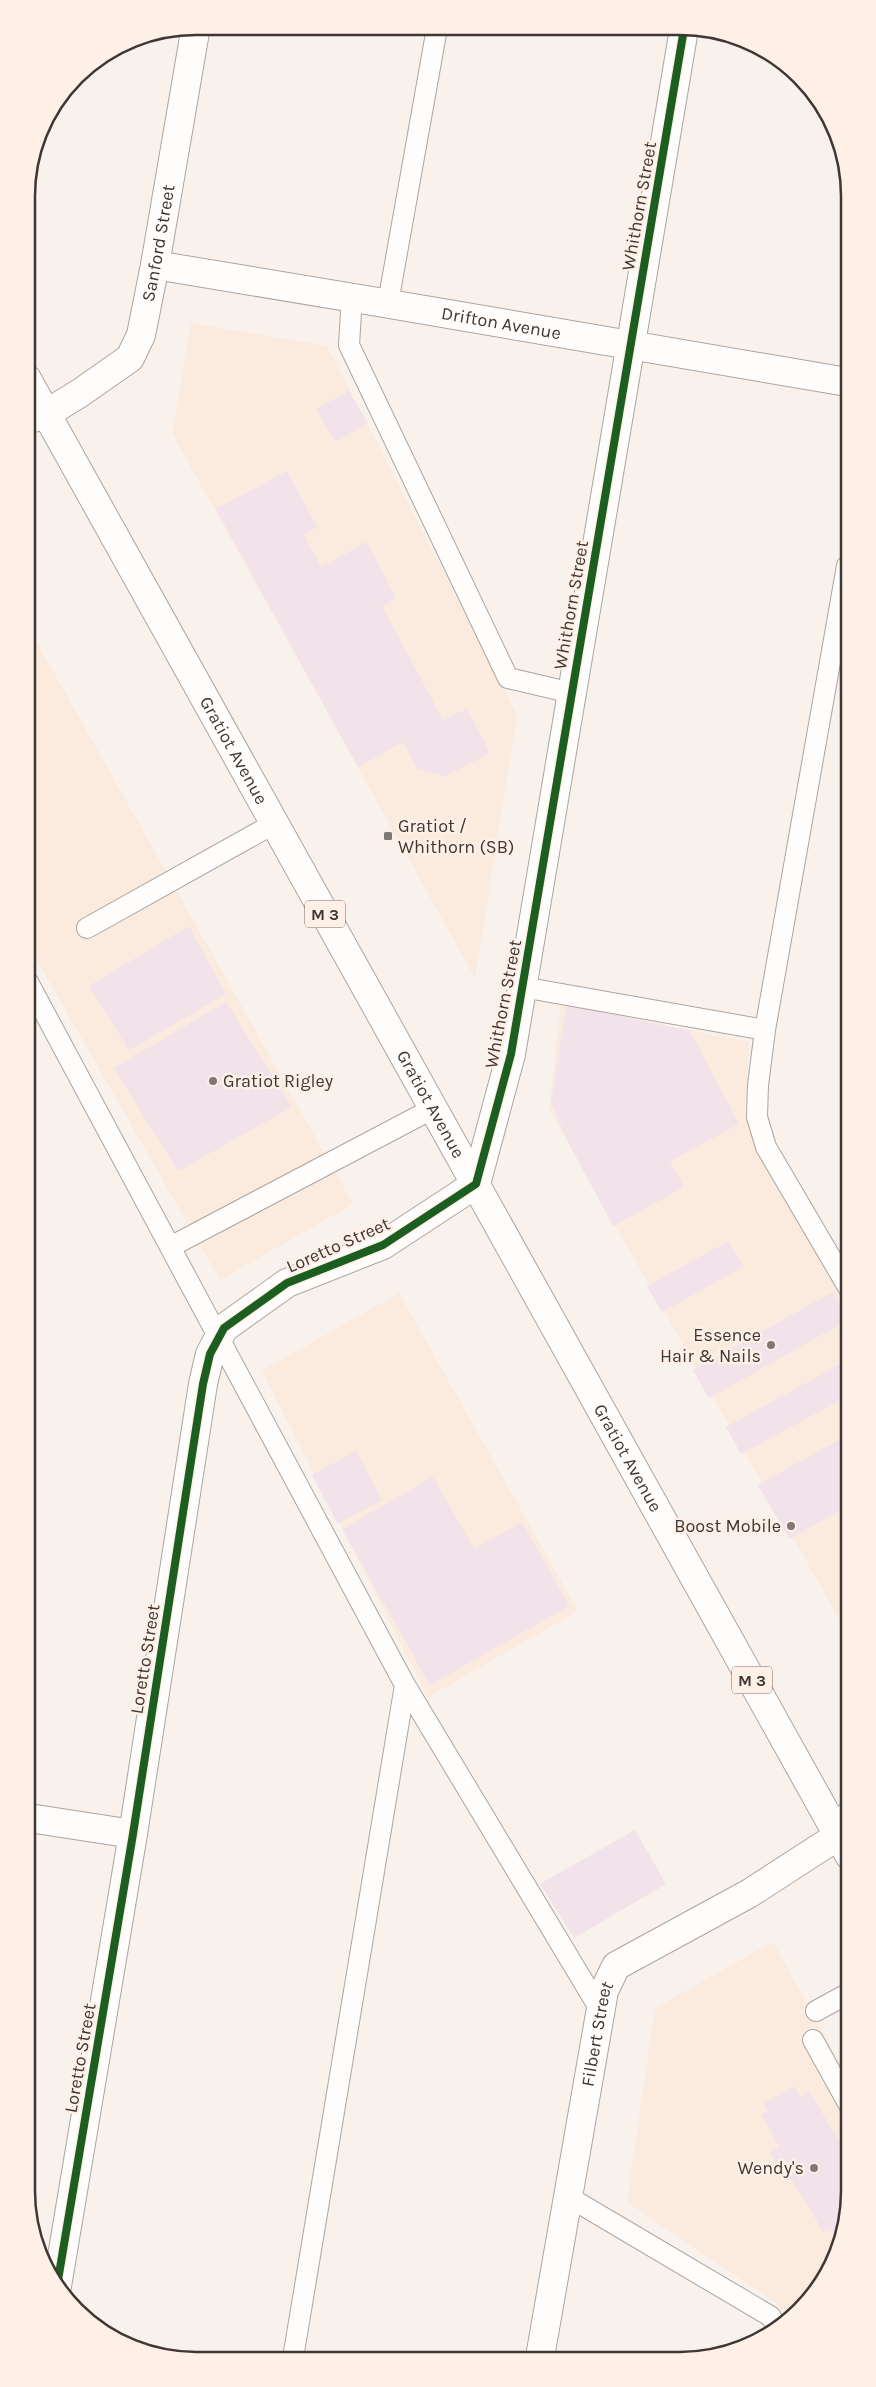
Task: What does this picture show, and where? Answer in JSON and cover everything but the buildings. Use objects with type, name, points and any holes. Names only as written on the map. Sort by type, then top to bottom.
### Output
[{"type":"street","name":"Sanford Street","points":[[37,417],[80,393],[130,358],[140,335],[155,266],[194,35]]},
{"type":"street","name":"Whithorn Street","points":[[476,1184],[511,1054],[683,35]]},
{"type":"street","name":"Drifton Avenue","points":[[155,266],[352,296],[630,346],[841,381]]},
{"type":"street","name":"Gratiot Avenue","points":[[37,417],[274,823],[841,1829]]},
{"type":"street","name":"Loretto Street","points":[[59,2274],[133,1834],[210,1354],[224,1328],[287,1283],[383,1245],[476,1184]]},
{"type":"street","points":[[35,1819],[133,1834]]},
{"type":"street","name":"Filbert Street","points":[[541,2352],[604,1992],[616,1966],[750,1893],[841,1838]]},
{"type":"lane","points":[[388,303],[436,35]]},
{"type":"lane","points":[[352,296],[349,345],[508,678],[572,693]]},
{"type":"lane","points":[[841,600],[765,1030],[758,1085],[757,1117],[766,1147],[841,1275]]},
{"type":"lane","points":[[87,928],[274,823]]},
{"type":"lane","points":[[522,987],[765,1030]]},
{"type":"lane","points":[[35,999],[405,1685],[601,2011]]},
{"type":"lane","points":[[170,1247],[434,1108]]},
{"type":"lane","points":[[294,2352],[405,1685]]},
{"type":"lane","points":[[816,2011],[841,1997]]},
{"type":"lane","points":[[814,2040],[841,2090]]},
{"type":"lane","points":[[567,2196],[770,2316],[774,2321]]},
{"type":"shaded area","points":[[191,323],[327,346],[517,715],[475,978],[172,433]]},
{"type":"shaded area","points":[[35,639],[353,1204],[220,1280],[35,956]]},
{"type":"shaded area","points":[[561,1004],[749,1042],[745,1112],[841,1278],[841,1622],[549,1109]]},
{"type":"shaded area","points":[[399,1293],[578,1611],[428,1697],[262,1371]]},
{"type":"shaded area","points":[[773,1942],[841,2065],[841,2201],[838,2222],[829,2252],[814,2280],[801,2297],[783,2314],[775,2302],[627,2202],[655,2008]]},
{"type":"cycle path","points":[[59,2274],[133,1834],[203,1384],[210,1354],[224,1328],[287,1283],[383,1245],[476,1184],[511,1054],[683,35]]},
{"type":"place","name":"Gratiot / Whithorn (SB)","points":[[388,836]]},
{"type":"place","name":"Gratiot Rigley","points":[[213,1081]]},
{"type":"place","name":"Essence Hair & Nails","points":[[771,1345]]},
{"type":"place","name":"Boost Mobile","points":[[791,1526]]},
{"type":"place","name":"Wendy's","points":[[814,2168]]}]
